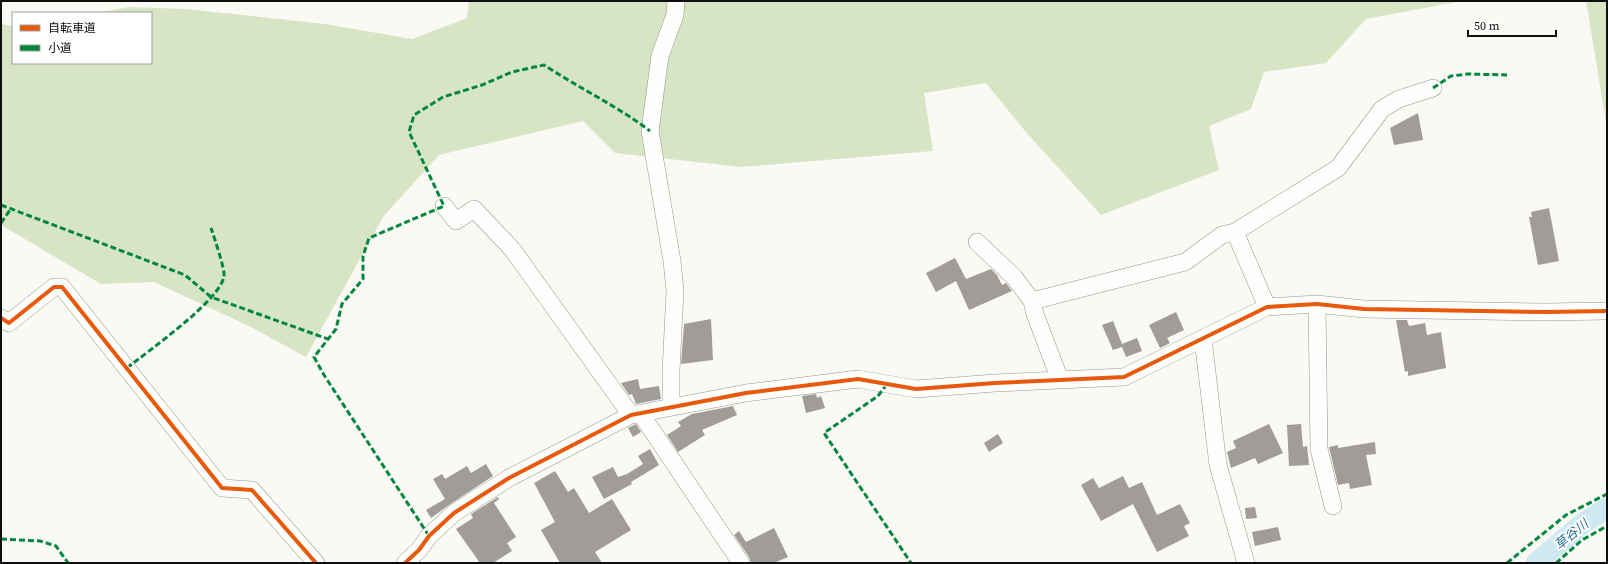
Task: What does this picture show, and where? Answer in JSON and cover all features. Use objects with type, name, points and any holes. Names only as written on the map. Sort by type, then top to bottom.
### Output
[{"type":"street","points":[[671,408],[670,371],[675,291],[672,261],[650,131],[660,56],[675,15],[676,1]]},
{"type":"street","points":[[1032,301],[1185,262],[1222,235],[1235,232],[1338,168],[1382,109],[1398,99],[1433,88]]},
{"type":"street","points":[[444,206],[456,222],[474,209],[512,249],[636,414],[741,563]]},
{"type":"street","points":[[1235,232],[1267,307]]},
{"type":"street","points":[[977,242],[1014,277],[1032,301],[1035,314],[1060,380]]},
{"type":"street","points":[[1,318],[9,323],[54,287],[62,287],[222,488],[252,490],[316,563]]},
{"type":"street","points":[[405,563],[419,550],[429,536],[454,513],[509,478],[636,414],[746,393],[858,379],[916,388],[1124,377],[1267,307],[1317,304],[1364,309],[1546,312],[1607,311]]},
{"type":"street","points":[[1317,304],[1319,449],[1333,506]]},
{"type":"street","points":[[1203,339],[1218,465],[1246,563]]},
{"type":"green space","points":[[469,1],[1462,1],[1366,19],[1326,63],[1264,72],[1251,109],[1209,126],[1219,170],[1101,215],[1025,131],[986,83],[924,93],[933,151],[741,167],[615,153],[583,121],[439,155],[383,217],[306,357],[251,327],[154,282],[101,284],[1,225],[1,24],[12,26],[12,64],[152,64],[152,12],[103,12],[129,7],[186,9],[325,24],[412,39],[467,18]]},
{"type":"green space","points":[[1586,1],[1607,1],[1607,128]]},
{"type":"building","points":[[1418,113],[1423,140],[1394,145],[1390,128]]},
{"type":"building","points":[[1549,208],[1559,261],[1538,265],[1529,217],[1532,217],[1531,212]]},
{"type":"building","points":[[955,258],[966,279],[991,269],[997,275],[1002,285],[1006,283],[1012,291],[969,310],[956,281],[936,292],[926,273]]},
{"type":"building","points":[[1176,312],[1184,330],[1167,338],[1170,343],[1160,348],[1149,325]]},
{"type":"building","points":[[711,319],[713,360],[681,364],[684,324]]},
{"type":"building","points":[[1396,320],[1407,320],[1409,326],[1425,323],[1427,335],[1441,332],[1446,368],[1408,376],[1408,371],[1405,372]]},
{"type":"building","points":[[1113,321],[1122,344],[1137,338],[1142,351],[1126,357],[1122,347],[1113,350],[1102,325]]},
{"type":"building","points":[[638,379],[640,389],[659,386],[661,399],[636,404],[632,394],[629,395],[621,383]]},
{"type":"building","points":[[816,394],[817,398],[821,396],[825,408],[806,413],[802,396]]},
{"type":"building","points":[[733,406],[737,415],[702,430],[705,435],[678,452],[667,435],[681,426],[678,422],[692,414]]},
{"type":"building","points":[[636,424],[641,432],[633,437],[628,428]]},
{"type":"building","points":[[1269,424],[1283,453],[1258,464],[1255,458],[1231,468],[1227,452],[1236,448],[1233,441]]},
{"type":"building","points":[[1301,424],[1303,447],[1307,446],[1309,465],[1289,466],[1287,425]]},
{"type":"building","points":[[998,434],[1003,443],[989,452],[984,443]]},
{"type":"building","points":[[1375,442],[1376,454],[1366,455],[1372,485],[1350,489],[1349,483],[1338,485],[1329,447],[1338,445],[1338,448]]},
{"type":"building","points":[[650,449],[659,465],[631,482],[632,484],[604,499],[592,477],[613,467],[618,477],[627,474],[643,464],[638,456]]},
{"type":"building","points":[[486,464],[493,476],[431,518],[426,510],[445,499],[433,479],[442,474],[445,479],[467,466],[471,473]]},
{"type":"building","points":[[555,471],[568,492],[574,488],[589,513],[612,499],[631,530],[595,552],[602,563],[560,563],[541,530],[555,522],[534,483]]},
{"type":"building","points":[[1123,476],[1129,488],[1142,482],[1157,515],[1180,504],[1190,523],[1184,526],[1189,536],[1157,552],[1133,504],[1101,521],[1081,485],[1093,478],[1099,488]]},
{"type":"building","points":[[498,497],[499,499],[494,503],[516,537],[507,543],[512,551],[493,563],[480,563],[456,529],[473,518],[471,514]]},
{"type":"building","points":[[1255,507],[1257,518],[1246,519],[1245,508]]},
{"type":"building","points":[[1278,527],[1281,540],[1255,546],[1252,532]]},
{"type":"building","points":[[774,528],[788,557],[774,563],[751,563],[749,557],[734,535],[739,531],[746,542]]},
{"type":"waterway","name":"草谷川","points":[[1536,563],[1582,524],[1607,508]]},
{"type":"marked path","points":[[429,536],[324,375],[314,357],[336,329],[342,304],[363,279],[363,256],[369,238],[444,206],[409,132],[414,115],[443,97],[482,85],[512,72],[544,65],[624,113],[650,131]]},
{"type":"marked path","points":[[1433,88],[1451,76],[1468,74],[1507,75]]},
{"type":"marked path","points":[[1,205],[185,275],[211,297],[328,339]]},
{"type":"marked path","points":[[1,223],[10,210]]},
{"type":"marked path","points":[[127,368],[198,311],[220,286],[224,272],[211,228]]},
{"type":"marked path","points":[[887,384],[878,396],[824,433],[911,563]]},
{"type":"marked path","points":[[1507,563],[1566,515],[1607,494]]},
{"type":"marked path","points":[[1556,563],[1582,540],[1607,526]]},
{"type":"marked path","points":[[1,539],[40,541],[56,546],[68,563]]},
{"type":"cycle path","points":[[1,318],[9,323],[54,287],[62,287],[222,488],[252,490],[316,563]]},
{"type":"cycle path","points":[[405,563],[419,550],[429,536],[454,513],[509,478],[631,415],[746,393],[858,379],[916,389],[995,383],[1124,377],[1267,307],[1317,304],[1364,309],[1546,312],[1607,311]]}]
